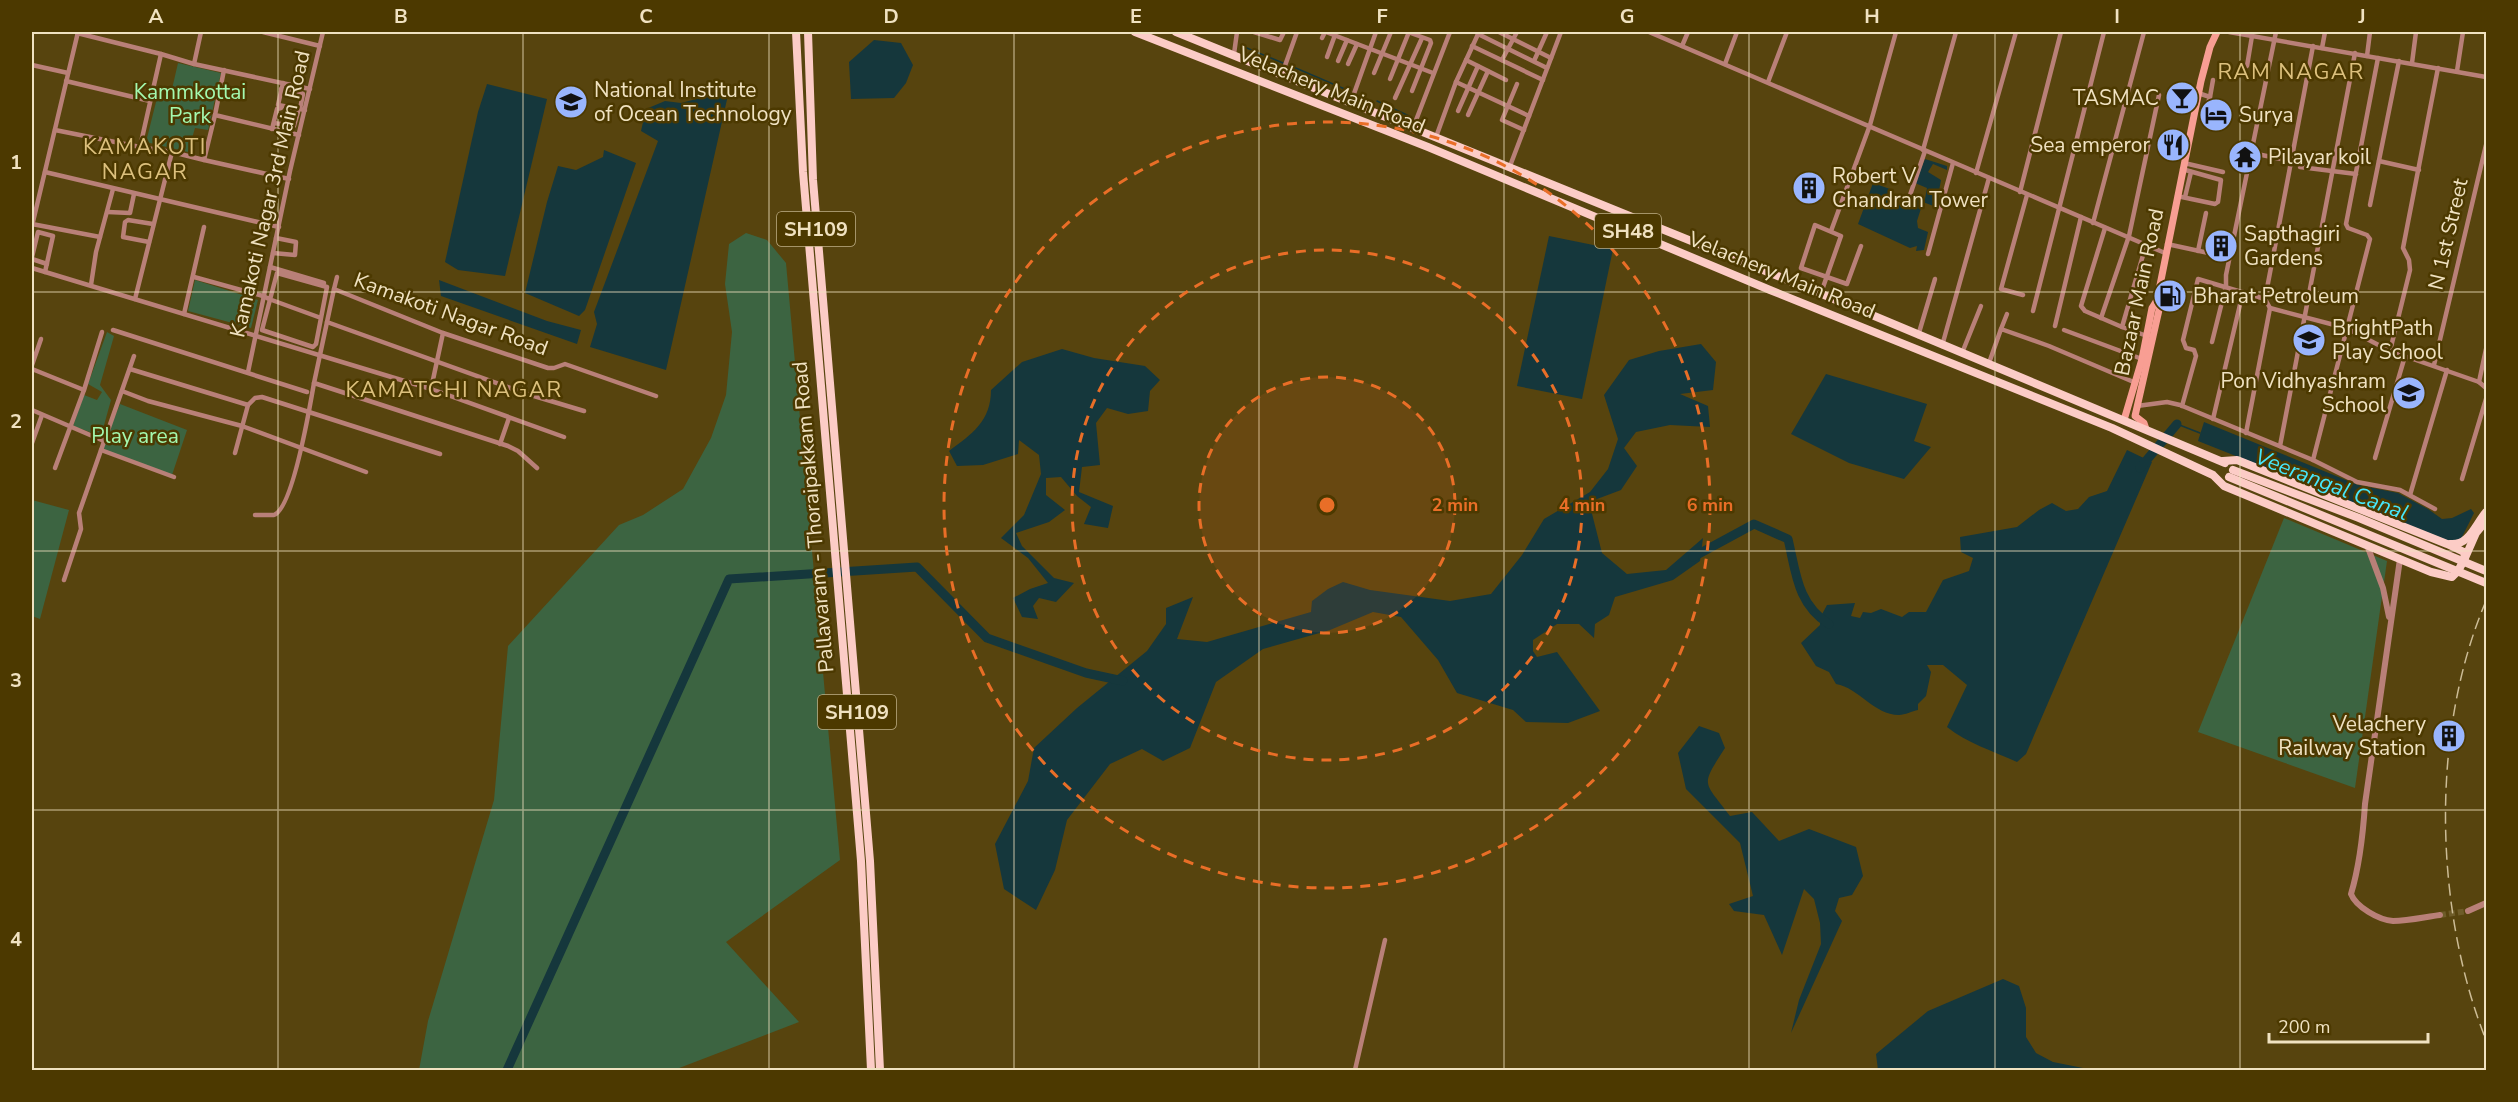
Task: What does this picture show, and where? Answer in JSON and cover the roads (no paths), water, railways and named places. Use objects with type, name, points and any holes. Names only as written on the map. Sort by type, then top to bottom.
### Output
[{"type":"main road","name":"Pallavaram - Thoraipakkam Road","points":[[796,32],[803,172],[816,279],[837,534],[835,564],[841,578],[849,620],[866,812],[864,855],[875,1054],[880,1071]]},
{"type":"main road","name":"Pallavaram - Thoraipakkam Road","points":[[808,32],[816,279]]},
{"type":"main road","name":"Velachery Main Road","points":[[1136,32],[1428,147],[1752,283],[2131,437],[2213,475]]},
{"type":"main road","name":"Velachery Main Road","points":[[1176,32],[1510,166],[2223,461]]},
{"type":"main road","name":"Bazaar Main Road","points":[[2124,420],[2142,359],[2152,308],[2157,300],[2198,93],[2210,47],[2217,32]]},
{"type":"main road","points":[[1752,283],[1758,269]]},
{"type":"main road","points":[[2146,429],[2144,423],[2135,416],[2159,310],[2157,300]]},
{"type":"main road","points":[[2223,461],[2237,460],[2447,544],[2464,552],[2465,558]]},
{"type":"main road","name":"SH48","points":[[2223,461],[2231,473],[2487,583]]},
{"type":"main road","name":"SH48","points":[[2213,475],[2231,473],[2359,518],[2487,571]]},
{"type":"main road","points":[[2213,475],[2224,486],[2431,572],[2452,577],[2458,571],[2465,558],[2467,544],[2487,512]]},
{"type":"main road","points":[[2474,532],[2487,521]]},
{"type":"main road","name":"Pallavaram - Thoraipakkam Road","points":[[837,534],[844,564],[841,578],[840,621],[856,813],[864,855],[870,861],[870,955]]},
{"type":"main road","points":[[2447,544],[2467,544]]},
{"type":"main road","points":[[840,621],[849,620]]},
{"type":"main road","points":[[856,813],[866,812]]},
{"type":"main road","name":"Pallavaram - Thoraipakkam Road","points":[[871,1071],[875,1054]]},
{"type":"street","points":[[100,237],[32,225],[78,32],[194,64],[283,83],[300,90],[303,94],[302,111],[294,126],[273,126]]},
{"type":"street","points":[[194,64],[201,32]]},
{"type":"street","points":[[263,32],[320,46]]},
{"type":"street","name":"Kamakoti Nagar 3rd Main Road","points":[[248,372],[254,335],[299,135],[302,111],[310,89],[323,32]]},
{"type":"street","points":[[1234,54],[1237,32]]},
{"type":"street","points":[[1254,32],[1271,34],[1280,40],[1284,32]]},
{"type":"street","points":[[1282,74],[1298,32]]},
{"type":"street","points":[[1322,38],[1326,32],[1433,73]]},
{"type":"street","points":[[1351,102],[1376,32]]},
{"type":"street","points":[[1374,73],[1391,32]]},
{"type":"street","points":[[1390,79],[1408,32],[1430,40],[1431,43],[1412,91]]},
{"type":"street","points":[[1413,128],[1450,32]]},
{"type":"street","points":[[1499,32],[1551,58]]},
{"type":"street","points":[[1502,60],[1517,32]]},
{"type":"street","points":[[1534,61],[1547,32]]},
{"type":"street","points":[[1510,166],[1562,32]]},
{"type":"street","points":[[1649,32],[2165,253]]},
{"type":"street","points":[[1682,46],[1688,32]]},
{"type":"street","points":[[1725,64],[1737,32]]},
{"type":"street","points":[[1768,82],[1787,32]]},
{"type":"street","points":[[1831,231],[1870,125],[1896,32]]},
{"type":"street","points":[[1908,201],[1956,32]]},
{"type":"street","points":[[1976,173],[2016,32]]},
{"type":"street","points":[[2020,192],[2061,32]]},
{"type":"street","points":[[2033,312],[2104,32]]},
{"type":"street","points":[[2093,223],[2144,32]]},
{"type":"street","points":[[2229,32],[2487,76]]},
{"type":"street","points":[[2212,342],[2226,286],[2226,275],[2276,32]]},
{"type":"street","points":[[2322,48],[2325,32]]},
{"type":"street","points":[[2367,56],[2370,32]]},
{"type":"street","points":[[2412,63],[2416,32]]},
{"type":"street","points":[[2457,71],[2463,32]]},
{"type":"street","points":[[1436,137],[1456,82],[1478,33],[1548,68]]},
{"type":"street","points":[[1327,57],[1335,35]]},
{"type":"street","points":[[2244,67],[2247,66],[2252,36]]},
{"type":"street","points":[[1395,98],[1422,38]]},
{"type":"street","points":[[1338,61],[1347,40]]},
{"type":"street","points":[[1348,64],[1357,44]]},
{"type":"street","points":[[1473,46],[1543,80]]},
{"type":"street","points":[[2246,433],[2270,308],[2265,299],[2313,46]]},
{"type":"street","points":[[140,147],[160,54]]},
{"type":"street","points":[[2280,446],[2355,54]]},
{"type":"street","points":[[2313,460],[2370,239],[2367,235],[2347,226],[2379,58]]},
{"type":"street","points":[[1466,60],[1506,80]]},
{"type":"street","points":[[2370,205],[2400,61]]},
{"type":"street","points":[[32,65],[68,73]]},
{"type":"street","points":[[1458,111],[1478,66]]},
{"type":"street","points":[[2390,351],[2410,270],[2409,260],[2403,248],[2438,68]]},
{"type":"street","points":[[204,160],[224,70]]},
{"type":"street","points":[[1468,115],[1488,70]]},
{"type":"street","points":[[2207,105],[2213,80]]},
{"type":"street","points":[[66,81],[150,100]]},
{"type":"street","points":[[1456,82],[1529,116]]},
{"type":"street","points":[[283,83],[278,105],[302,111]]},
{"type":"street","points":[[1517,84],[1503,120],[1524,130]]},
{"type":"street","points":[[281,89],[310,89]]},
{"type":"street","points":[[2198,93],[2210,97]]},
{"type":"street","points":[[2101,318],[2128,238],[2159,95]]},
{"type":"street","points":[[273,126],[279,107],[302,111]]},
{"type":"street","points":[[215,115],[273,126],[299,135]]},
{"type":"street","points":[[55,130],[172,152],[289,179]]},
{"type":"street","name":"N 1st Street","points":[[2434,365],[2487,145]]},
{"type":"street","points":[[135,299],[172,152]]},
{"type":"street","points":[[2252,153],[2291,160]]},
{"type":"street","points":[[2379,161],[2419,170]]},
{"type":"street","points":[[1928,254],[1953,163]]},
{"type":"street","points":[[2177,196],[2213,204],[2218,202],[2221,180],[2191,171],[2183,166]]},
{"type":"street","points":[[2183,166],[2222,174]]},
{"type":"street","points":[[2300,167],[2356,174]]},
{"type":"street","points":[[45,171],[279,228]]},
{"type":"street","points":[[2185,197],[2191,171]]},
{"type":"street","points":[[1942,346],[1989,178]]},
{"type":"street","points":[[91,285],[100,237],[113,189]]},
{"type":"street","points":[[108,213],[130,213],[134,194]]},
{"type":"street","points":[[2023,295],[2001,289],[2027,195]]},
{"type":"street","points":[[2198,251],[2206,213]]},
{"type":"street","points":[[2055,326],[2081,217]]},
{"type":"street","points":[[149,242],[123,237],[125,222],[128,220],[153,224]]},
{"type":"street","points":[[41,226],[33,241],[32,253],[47,264]]},
{"type":"street","points":[[1819,293],[1826,276],[1841,236],[1815,226],[1800,265],[1801,268],[1826,276],[1846,284],[1861,246]]},
{"type":"street","points":[[184,314],[204,227]]},
{"type":"street","points":[[2105,228],[2082,306],[2085,311],[2147,336]]},
{"type":"street","points":[[39,232],[54,236],[45,272]]},
{"type":"street","points":[[273,253],[294,255],[297,242],[276,238]]},
{"type":"street","points":[[2167,244],[2213,254]]},
{"type":"street","points":[[2122,327],[2146,245]]},
{"type":"street","points":[[270,267],[324,283]]},
{"type":"street","points":[[32,268],[431,389],[564,437]]},
{"type":"street","points":[[278,273],[327,288],[321,318],[313,346],[263,332],[262,327],[276,275],[278,273]]},
{"type":"street","points":[[194,277],[263,296],[321,318]]},
{"type":"street","points":[[334,289],[337,277]]},
{"type":"street","points":[[1918,336],[1935,279]]},
{"type":"street","points":[[2182,406],[2196,356],[2194,350],[2186,348],[2183,340],[2195,283],[2198,279],[2265,299]]},
{"type":"street","name":"Kamakoti Nagar Road","points":[[255,515],[274,516],[281,511],[302,450],[334,289],[443,333],[548,368],[565,364],[656,396]]},
{"type":"street","points":[[2213,419],[2243,292]]},
{"type":"street","points":[[1962,354],[1981,306]]},
{"type":"street","points":[[2270,308],[2346,328],[2390,351],[2479,382],[2487,388]]},
{"type":"street","points":[[1989,363],[2007,314]]},
{"type":"street","points":[[327,322],[524,393],[584,411]]},
{"type":"street","points":[[2001,329],[2049,346],[2136,383]]},
{"type":"street","points":[[112,330],[307,392]]},
{"type":"street","points":[[2064,330],[2142,359]]},
{"type":"street","points":[[55,468],[84,390],[102,332]]},
{"type":"street","points":[[431,389],[443,333]]},
{"type":"street","points":[[41,339],[32,367],[84,390]]},
{"type":"street","points":[[2479,382],[2487,349]]},
{"type":"street","points":[[64,580],[81,529],[79,513],[134,356]]},
{"type":"street","points":[[2375,458],[2405,356]]},
{"type":"street","points":[[130,369],[248,405]]},
{"type":"street","points":[[2410,495],[2447,370]]},
{"type":"street","points":[[315,383],[500,444],[518,451],[537,468]]},
{"type":"street","points":[[122,391],[148,401],[242,426],[366,472]]},
{"type":"street","points":[[235,453],[248,405],[255,398],[262,397],[440,454]]},
{"type":"street","points":[[2462,479],[2487,399]]},
{"type":"street","points":[[2137,406],[2167,402],[2182,406],[2313,460],[2357,482],[2400,490],[2434,509]]},
{"type":"street","points":[[32,410],[69,428],[104,441]]},
{"type":"street","points":[[32,442],[42,415]]},
{"type":"street","points":[[500,444],[509,418]]},
{"type":"street","points":[[2480,420],[2487,423]]},
{"type":"street","points":[[101,450],[174,477]]},
{"type":"street","points":[[2367,545],[2383,588],[2391,623]]},
{"type":"street","points":[[2400,559],[2365,804],[2363,838],[2351,894],[2354,902],[2392,921],[2440,915]]},
{"type":"street","points":[[2468,911],[2487,903]]},
{"type":"street","points":[[1355,1071],[1385,940]]},
{"type":"water","points":[[874,40],[901,43],[913,65],[906,83],[894,98],[851,99],[849,62]]},
{"type":"water","points":[[487,84],[547,99],[505,276],[458,270],[445,262],[478,112]]},
{"type":"water","points":[[712,95],[728,95],[666,370],[590,347],[597,324],[594,312],[658,141],[641,131],[646,109],[665,101],[681,103]]},
{"type":"water","points":[[604,150],[636,163],[585,310],[579,316],[525,293],[558,166],[576,170],[603,157]]},
{"type":"water","points":[[1925,159],[1947,166],[1947,170],[1933,164],[1928,172],[1941,180],[1936,207],[1923,202],[1917,221],[1918,228],[1928,232],[1924,250],[1916,251],[1917,246],[1910,248],[1858,224],[1873,183],[1890,189],[1886,200],[1906,207],[1911,195],[1925,199],[1927,188],[1915,183]]},
{"type":"water","points":[[1549,236],[1613,249],[1582,399],[1517,386]]},
{"type":"water","points":[[439,280],[547,321],[581,330],[577,344],[441,296]]},
{"type":"water","points":[[1701,344],[1716,362],[1713,390],[1680,394],[1708,406],[1710,427],[1670,425],[1636,432],[1624,448],[1637,466],[1621,490],[1589,502],[1602,553],[1627,574],[1666,570],[1703,538],[1700,561],[1673,580],[1615,597],[1609,615],[1595,624],[1594,638],[1579,624],[1557,624],[1533,640],[1533,651],[1537,657],[1557,652],[1600,711],[1568,723],[1526,722],[1513,710],[1457,693],[1438,660],[1401,617],[1373,612],[1330,630],[1263,649],[1216,682],[1190,748],[1163,761],[1142,749],[1110,764],[1067,820],[1055,870],[1036,910],[1004,889],[995,844],[1028,781],[1034,748],[1077,708],[1147,651],[1166,624],[1166,608],[1193,597],[1177,639],[1207,642],[1311,612],[1312,601],[1328,589],[1343,582],[1370,590],[1450,601],[1491,594],[1522,555],[1544,519],[1590,492],[1608,469],[1618,439],[1604,395],[1629,360],[1659,351]]},
{"type":"water","points":[[1062,349],[1094,358],[1145,366],[1160,380],[1150,391],[1148,411],[1128,414],[1107,408],[1096,423],[1100,465],[1082,467],[1079,492],[1113,506],[1108,528],[1084,524],[1091,507],[1077,496],[1061,477],[1046,478],[1046,495],[1065,510],[1049,522],[1016,533],[1022,546],[1054,578],[1074,583],[1056,602],[1039,598],[1033,606],[1038,619],[1022,617],[1013,598],[1048,583],[1028,558],[1001,538],[1024,515],[1041,474],[1039,455],[1019,440],[1018,454],[983,465],[957,466],[949,451],[979,426],[988,410],[991,390],[1022,362]]},
{"type":"water","points":[[1826,374],[1927,404],[1914,441],[1931,447],[1904,479],[1849,463],[1791,434]]},
{"type":"water","points":[[2204,422],[2358,485],[2398,493],[2442,519],[2452,518],[2471,509],[2474,513],[2461,539],[2449,541],[2198,441]]},
{"type":"water","points":[[2127,450],[2152,462],[2026,754],[2017,762],[1972,742],[1947,727],[1967,685],[1943,665],[1927,665],[1931,672],[1926,696],[1918,704],[1918,710],[1901,715],[1890,714],[1844,686],[1836,684],[1829,672],[1816,666],[1801,643],[1820,625],[1820,618],[1827,605],[1855,603],[1851,616],[1860,618],[1863,612],[1871,613],[1881,609],[1902,617],[1909,612],[1926,612],[1943,580],[1969,571],[1973,558],[1961,552],[1960,537],[2017,527],[2052,503],[2066,511],[2078,509],[2089,497],[2107,491]]},
{"type":"water","points":[[1699,726],[1719,733],[1725,748],[1711,770],[1708,783],[1714,796],[1730,816],[1752,812],[1779,841],[1809,829],[1856,847],[1863,876],[1852,895],[1839,898],[1835,911],[1842,921],[1791,1033],[1799,1000],[1821,944],[1820,923],[1814,899],[1804,889],[1782,955],[1764,915],[1734,911],[1729,904],[1753,896],[1740,843],[1686,789],[1678,753]]},
{"type":"water","points":[[2003,979],[2019,986],[2026,1008],[2026,1037],[2036,1053],[2053,1062],[2093,1070],[1878,1070],[1876,1054],[1928,1011]]},
{"type":"waterway","points":[[1242,46],[1283,63]]},
{"type":"waterway","points":[[1291,66],[1347,90]]},
{"type":"waterway","points":[[1377,101],[1409,116]]},
{"type":"waterway","name":"Veerangal Canal","points":[[2177,424],[2200,433]]},
{"type":"waterway","points":[[2140,468],[2177,424]]},
{"type":"waterway","points":[[1693,557],[1754,524],[1788,539],[1796,575],[1804,597],[1818,616],[1829,624]]},
{"type":"waterway","points":[[507,1070],[729,579],[917,567],[987,638],[1086,673],[1123,681]]},
{"type":"tunnel","points":[[2440,915],[2468,911]]},
{"type":"railway","points":[[2486,601],[2468,652],[2455,706],[2448,763],[2446,820],[2448,878],[2456,935],[2469,989],[2486,1040]]},
{"type":"place","name":"TASMAC","points":[[2182,98]]},
{"type":"place","name":"National Institute of Ocean Technology","points":[[571,102]]},
{"type":"place","name":"Surya","points":[[2216,115]]},
{"type":"place","name":"Sea emperor","points":[[2173,145]]},
{"type":"place","name":"Pilayar koil","points":[[2245,157]]},
{"type":"place","name":"Robert V Chandran Tower","points":[[1809,188]]},
{"type":"place","name":"Sapthagiri Gardens","points":[[2221,246]]},
{"type":"place","name":"Bharat Petroleum","points":[[2170,296]]},
{"type":"place","name":"BrightPath Play School","points":[[2309,340]]},
{"type":"place","name":"Pon Vidhyashram School","points":[[2409,393]]},
{"type":"place","name":"Velachery Railway Station","points":[[2449,736]]},
{"type":"district","name":"RAM NAGAR","points":[[2291,71]]},
{"type":"district","name":"KAMAKOTI NAGAR","points":[[145,158]]},
{"type":"district","name":"KAMATCHI NAGAR","points":[[454,389]]},
{"type":"park label","name":"Kammkottai Park","points":[[190,104]]},
{"type":"park label","name":"Play area","points":[[135,436]]}]
